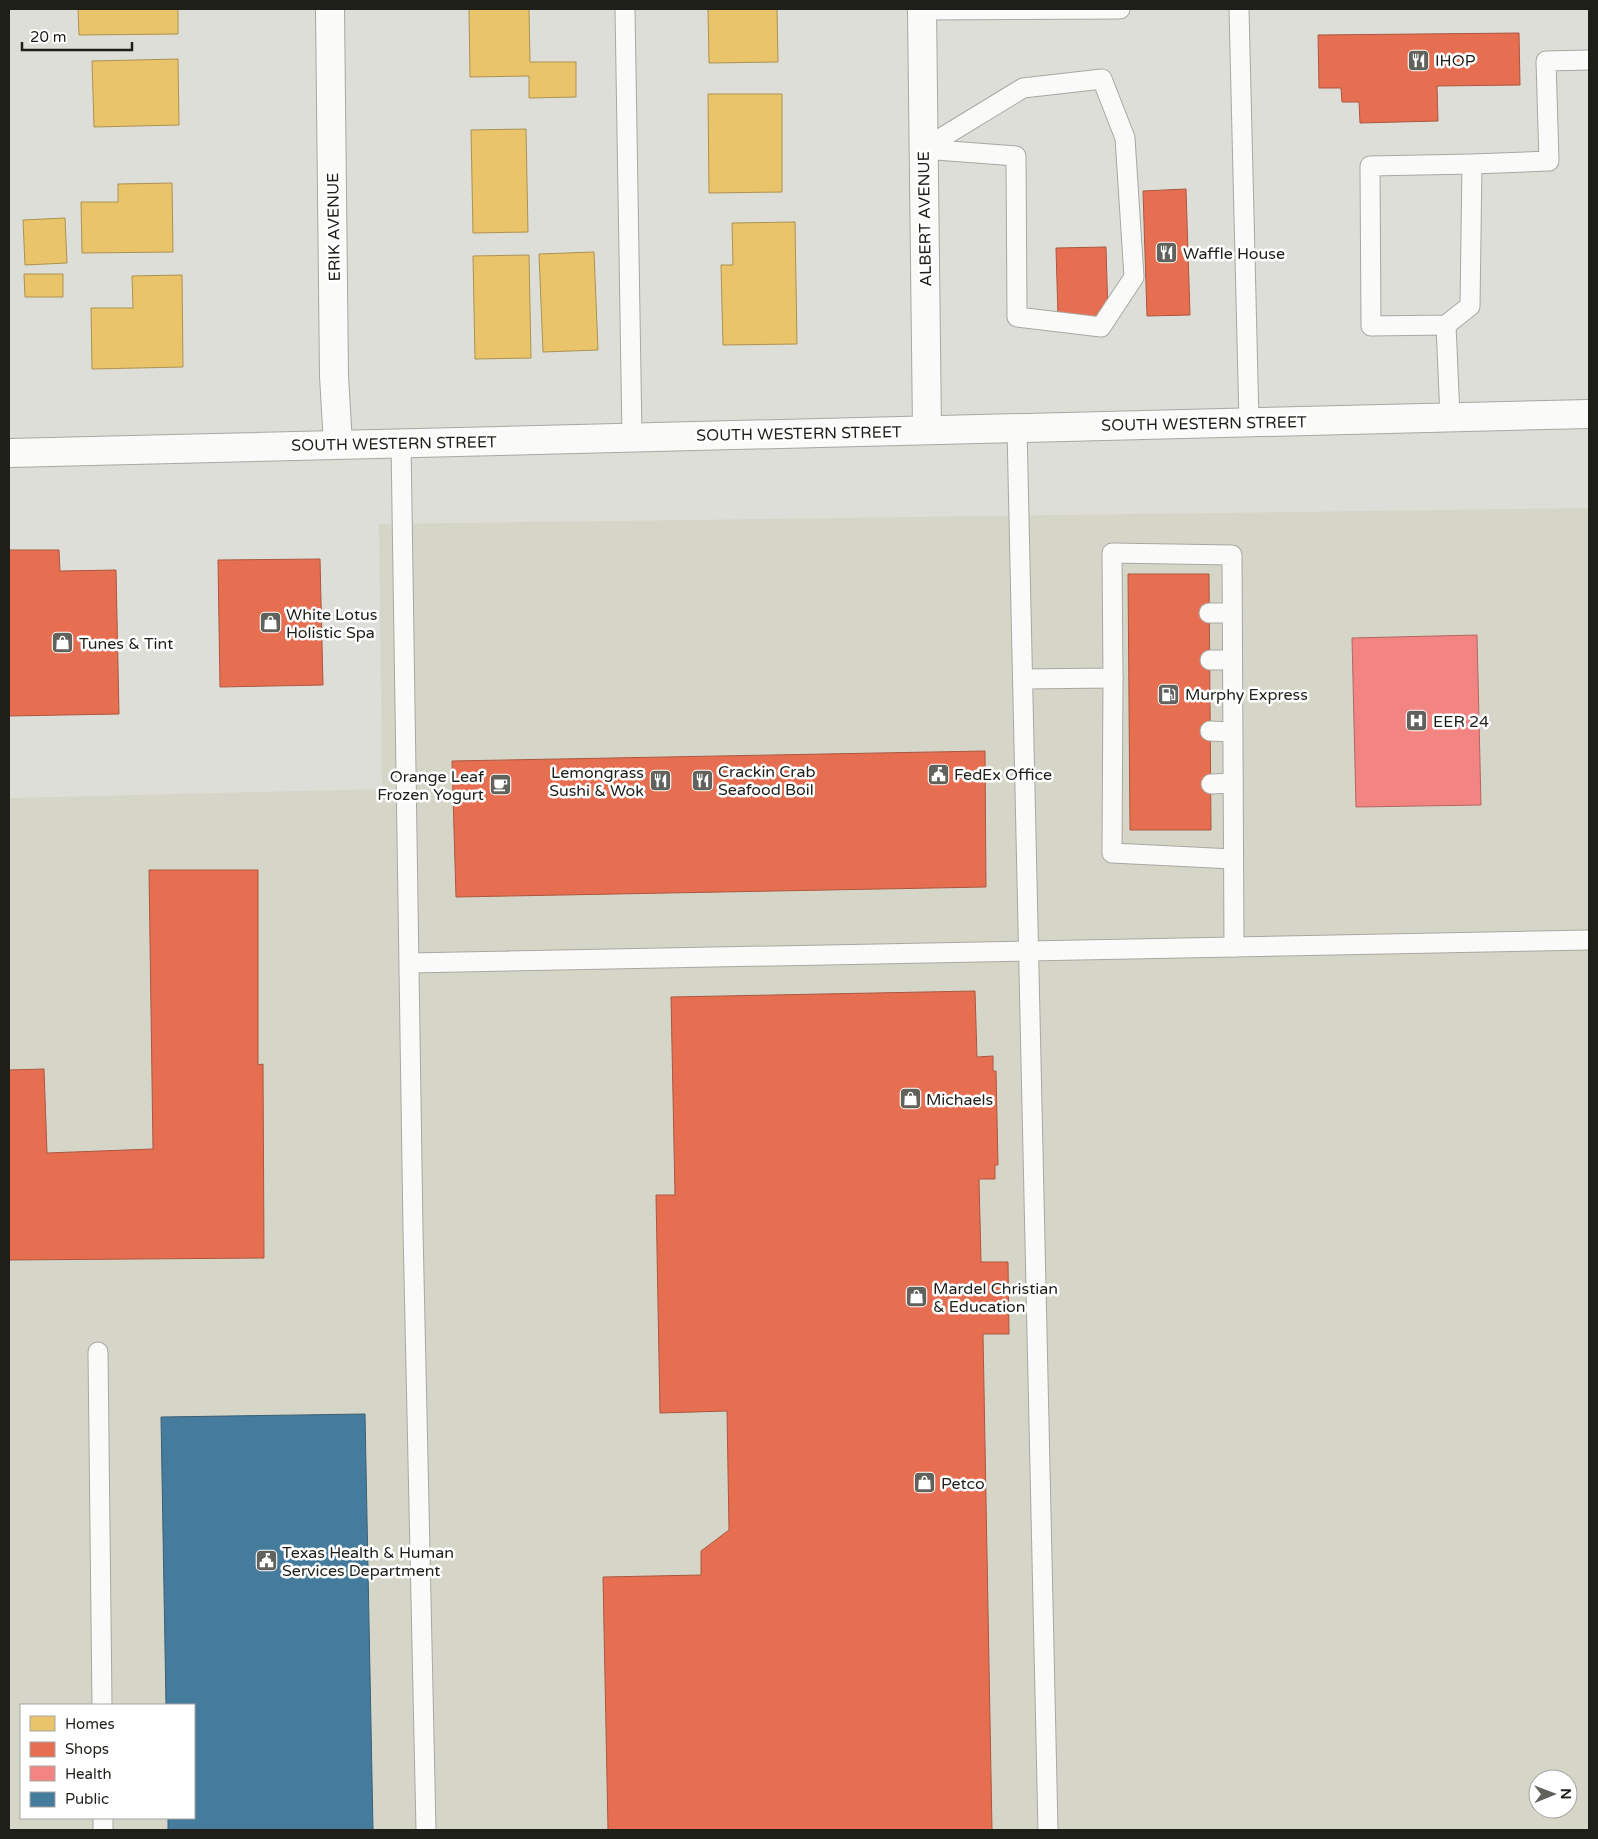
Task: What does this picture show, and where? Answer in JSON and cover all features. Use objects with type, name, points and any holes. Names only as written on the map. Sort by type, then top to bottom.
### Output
[{"type":"main road","name":"ERIK AVENUE","points":[[330,9],[334,376],[338,444]]},
{"type":"main road","name":"ALBERT AVENUE","points":[[922,9],[926,430]]},
{"type":"main road","name":"SOUTH WESTERN STREET","points":[[9,453],[1589,414]]},
{"type":"lane","points":[[625,9],[632,437]]},
{"type":"lane","points":[[922,9],[1120,9]]},
{"type":"lane","points":[[1239,9],[1249,422]]},
{"type":"lane","points":[[1472,164],[1470,306],[1446,325],[1371,326],[1370,166],[1549,160],[1546,61],[1589,60]]},
{"type":"lane","points":[[1102,79],[1125,138],[1134,277],[1101,327],[1017,317],[1016,156],[923,149],[1022,88],[1102,79]]},
{"type":"lane","points":[[1446,325],[1450,417]]},
{"type":"lane","points":[[1018,428],[1048,1830]]},
{"type":"lane","points":[[402,443],[413,1230],[426,1830]]},
{"type":"lane","points":[[1233,859],[1112,853],[1121,786],[1118,665],[1121,612],[1112,553],[1232,555],[1234,947]]},
{"type":"lane","points":[[1210,613],[1232,613]]},
{"type":"lane","points":[[1210,660],[1232,660]]},
{"type":"lane","points":[[1023,679],[1118,665]]},
{"type":"lane","points":[[1210,730],[1232,732]]},
{"type":"lane","points":[[1211,784],[1233,783]]},
{"type":"lane","points":[[410,963],[1589,940]]},
{"type":"lane","points":[[98,1352],[102,1704]]},
{"type":"shaded area","points":[[1589,508],[1589,1830],[9,1830],[9,798],[382,789],[379,524]]},
{"type":"building: Homes","points":[[78,9],[178,9],[178,34],[79,35]]},
{"type":"building: Homes","points":[[469,9],[529,9],[530,62],[576,62],[576,97],[529,98],[529,76],[470,77]]},
{"type":"building: Homes","points":[[708,9],[777,9],[778,62],[709,63]]},
{"type":"building: Homes","points":[[178,59],[179,125],[94,127],[92,61]]},
{"type":"building: Homes","points":[[708,94],[782,94],[782,192],[709,193]]},
{"type":"building: Homes","points":[[526,129],[528,232],[473,233],[471,130]]},
{"type":"building: Homes","points":[[172,183],[173,252],[82,253],[81,202],[118,202],[118,184]]},
{"type":"building: Homes","points":[[65,218],[67,263],[25,265],[23,220]]},
{"type":"building: Homes","points":[[795,222],[797,344],[723,345],[721,265],[733,265],[732,223]]},
{"type":"building: Homes","points":[[594,252],[598,350],[543,352],[539,254]]},
{"type":"building: Homes","points":[[529,255],[531,358],[475,359],[473,256]]},
{"type":"building: Homes","points":[[24,274],[63,274],[63,297],[25,297]]},
{"type":"building: Homes","points":[[182,275],[183,367],[92,369],[91,308],[133,308],[132,276]]},
{"type":"building: Shops","name":"IHOP","points":[[1519,33],[1520,85],[1437,86],[1438,121],[1360,123],[1359,102],[1342,102],[1341,88],[1319,88],[1318,35]]},
{"type":"building: Shops","name":"Waffle House","points":[[1186,189],[1190,315],[1147,316],[1143,191]]},
{"type":"building: Shops","points":[[1106,247],[1108,316],[1058,317],[1056,248]]},
{"type":"building: Shops","name":"Tunes & Tint","points":[[9,550],[59,550],[60,571],[116,570],[119,714],[9,716]]},
{"type":"building: Shops","name":"White Lotus Holistic Spa","points":[[320,559],[323,685],[220,687],[218,560]]},
{"type":"building: Shops","name":"Murphy Express","points":[[1128,574],[1209,574],[1211,830],[1130,830]]},
{"type":"building: Shops","points":[[985,751],[986,887],[456,897],[452,761]]},
{"type":"building: Shops","points":[[149,870],[258,870],[258,1065],[263,1064],[264,1258],[9,1260],[9,1070],[44,1069],[47,1153],[153,1149]]},
{"type":"building: Shops","points":[[975,991],[977,1057],[993,1056],[993,1071],[996,1071],[998,1165],[995,1165],[995,1179],[979,1179],[981,1262],[1008,1262],[1009,1334],[983,1334],[992,1830],[608,1830],[603,1577],[701,1575],[701,1551],[729,1530],[727,1411],[660,1413],[656,1195],[675,1195],[671,997]]},
{"type":"building: Health","name":"EER 24","points":[[1477,635],[1481,805],[1356,807],[1352,638]]},
{"type":"building: Public","name":"Texas Health & Human Services Department","points":[[365,1414],[373,1830],[168,1830],[168,1819],[195,1819],[195,1704],[166,1704],[161,1417]]},
{"type":"place","name":"IHOP","points":[[1419,60]]},
{"type":"place","name":"Waffle House","points":[[1167,253]]},
{"type":"place","name":"White Lotus Holistic Spa","points":[[270,623]]},
{"type":"place","name":"Tunes & Tint","points":[[63,643]]},
{"type":"place","name":"Murphy Express","points":[[1169,694]]},
{"type":"place","name":"EER 24","points":[[1417,721]]},
{"type":"place","name":"FedEx Office","points":[[938,774]]},
{"type":"place","name":"Crackin Crab Seafood Boil","points":[[702,780]]},
{"type":"place","name":"Lemongrass Sushi & Wok","points":[[660,781]]},
{"type":"place","name":"Orange Leaf Frozen Yogurt","points":[[500,785]]},
{"type":"place","name":"Michaels","points":[[910,1099]]},
{"type":"place","name":"Mardel Christian & Education","points":[[917,1297]]},
{"type":"place","name":"Petco","points":[[925,1483]]},
{"type":"place","name":"Texas Health & Human Services Department","points":[[266,1561]]}]
